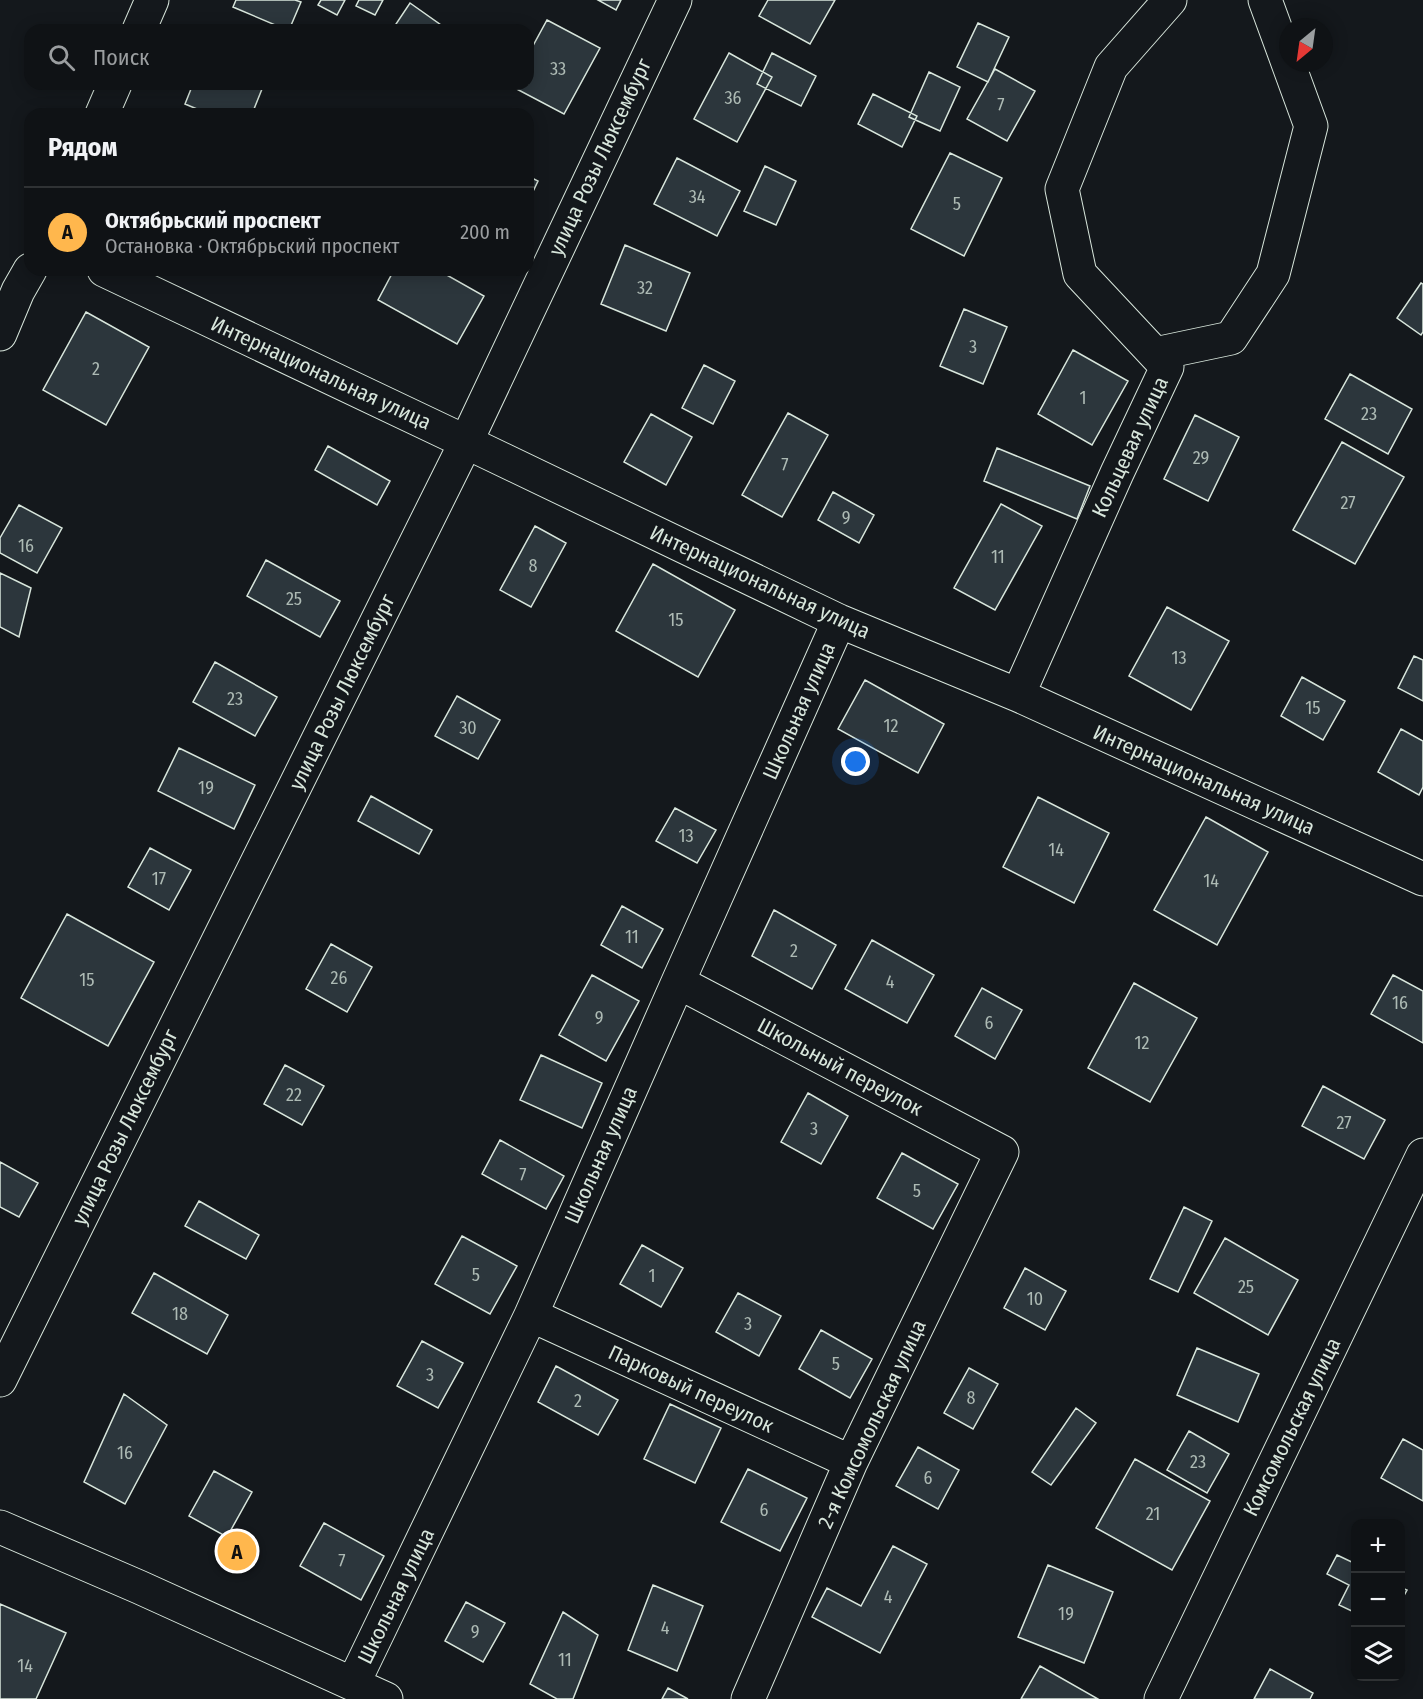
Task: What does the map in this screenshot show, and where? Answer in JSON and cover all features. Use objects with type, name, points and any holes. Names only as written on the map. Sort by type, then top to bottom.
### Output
[{"type":"street","points":[[142,24],[152,0]]},
{"type":"street","name":"улица Розы Люксембург","points":[[0,1380],[466,442],[675,0]]},
{"type":"street","name":"Кольцевая улица","points":[[1018,695],[1167,367],[1080,274],[1062,189],[1111,67],[1170,0]]},
{"type":"street","points":[[1265,0],[1279,38]]},
{"type":"street","points":[[1155,354],[1231,338],[1274,274],[1311,126],[1291,72]]},
{"type":"street","points":[[105,108],[112,90]]},
{"type":"street","name":"Интернациональная улица","points":[[117,276],[839,621],[1018,695],[1423,879]]},
{"type":"street","points":[[0,333],[16,281]]},
{"type":"street","name":"Школьная улица","points":[[353,1684],[531,1315],[839,621]]},
{"type":"street","name":"Школьный переулок","points":[[678,982],[1002,1152]]},
{"type":"street","name":"2-я Комсомольская улица","points":[[748,1699],[851,1462],[1002,1152]]},
{"type":"street","name":"Комсомольская улица","points":[[1161,1699],[1423,1155]]},
{"type":"street","name":"Парковый переулок","points":[[531,1315],[851,1462]]},
{"type":"street","points":[[0,1527],[140,1587],[386,1699]]},
{"type":"building","points":[[236,0],[295,0],[301,2],[292,24],[273,24],[233,7]]},
{"type":"building","points":[[321,0],[345,0],[337,15],[318,5]]},
{"type":"building","points":[[359,0],[383,0],[375,15],[356,6]]},
{"type":"building","points":[[598,0],[621,0],[616,10]]},
{"type":"building","points":[[768,0],[835,0],[810,44],[759,16]]},
{"type":"building","points":[[410,3],[440,24],[396,24]]},
{"type":"building","points":[[547,20],[600,48],[564,114],[519,90],[534,90],[534,44]]},
{"type":"building","points":[[978,23],[1009,37],[988,82],[957,67]]},
{"type":"building","points":[[729,53],[772,77],[737,142],[694,119]]},
{"type":"building","points":[[772,53],[816,76],[801,106],[757,84]]},
{"type":"building","points":[[995,69],[1035,91],[1007,141],[967,119]]},
{"type":"building","points":[[929,72],[960,87],[940,131],[909,117]]},
{"type":"building","points":[[191,90],[262,90],[254,108],[195,108],[185,104]]},
{"type":"building","points":[[873,94],[917,116],[902,147],[858,124]]},
{"type":"building","points":[[950,153],[1002,178],[964,256],[911,229]]},
{"type":"building","points":[[677,158],[740,191],[717,236],[654,204]]},
{"type":"building","points":[[765,166],[796,181],[776,225],[744,211]]},
{"type":"building","points":[[625,245],[690,273],[666,331],[601,304]]},
{"type":"building","points":[[391,276],[449,276],[484,296],[457,344],[378,300]]},
{"type":"building","points":[[1421,283],[1423,284],[1423,332],[1421,335],[1397,318]]},
{"type":"building","points":[[964,309],[1007,327],[983,384],[940,366]]},
{"type":"building","points":[[86,312],[149,347],[106,425],[43,390]]},
{"type":"building","points":[[1073,350],[1128,381],[1092,445],[1038,414]]},
{"type":"building","points":[[704,365],[735,381],[713,424],[682,408]]},
{"type":"building","points":[[1350,374],[1412,409],[1388,454],[1325,419]]},
{"type":"building","points":[[788,413],[828,435],[782,517],[742,495]]},
{"type":"building","points":[[651,414],[692,437],[666,485],[624,462]]},
{"type":"building","points":[[1195,415],[1239,437],[1208,501],[1164,479]]},
{"type":"building","points":[[1342,442],[1404,477],[1355,564],[1293,530]]},
{"type":"building","points":[[328,446],[390,481],[377,505],[315,470]]},
{"type":"building","points":[[997,448],[1090,486],[1077,519],[984,481]]},
{"type":"building","points":[[833,492],[874,515],[859,543],[818,520]]},
{"type":"building","points":[[1001,504],[1042,526],[995,610],[954,588]]},
{"type":"building","points":[[19,505],[62,528],[37,573],[0,553],[0,538]]},
{"type":"building","points":[[535,526],[566,543],[531,607],[500,590]]},
{"type":"building","points":[[266,560],[340,601],[320,637],[247,596]]},
{"type":"building","points":[[653,564],[735,610],[698,677],[616,631]]},
{"type":"building","points":[[0,573],[31,588],[19,637],[0,627]]},
{"type":"building","points":[[1167,607],[1229,641],[1191,710],[1129,676]]},
{"type":"building","points":[[1414,656],[1423,660],[1423,701],[1398,688]]},
{"type":"building","points":[[215,662],[277,697],[255,736],[193,702]]},
{"type":"building","points":[[1302,677],[1345,701],[1323,740],[1281,716]]},
{"type":"building","points":[[865,680],[944,724],[918,773],[838,729]]},
{"type":"building","points":[[457,696],[500,720],[478,759],[435,736]]},
{"type":"building","points":[[1401,729],[1423,741],[1423,787],[1419,795],[1378,772]]},
{"type":"building","points":[[179,748],[255,785],[234,829],[158,791]]},
{"type":"building","points":[[371,796],[432,830],[419,854],[358,821]]},
{"type":"building","points":[[1038,797],[1109,833],[1074,903],[1003,867]]},
{"type":"building","points":[[675,808],[716,830],[697,863],[656,841]]},
{"type":"building","points":[[1206,817],[1268,852],[1217,945],[1154,910]]},
{"type":"building","points":[[150,848],[191,870],[169,910],[128,887]]},
{"type":"building","points":[[622,906],[663,929],[642,968],[601,945]]},
{"type":"building","points":[[774,910],[836,945],[812,989],[752,956]]},
{"type":"building","points":[[67,914],[154,962],[108,1046],[21,998]]},
{"type":"building","points":[[872,940],[934,975],[907,1023],[845,989]]},
{"type":"building","points":[[331,944],[372,967],[347,1012],[306,989]]},
{"type":"building","points":[[592,975],[639,1001],[606,1061],[559,1035]]},
{"type":"building","points":[[1393,975],[1423,991],[1423,1043],[1371,1014]]},
{"type":"building","points":[[1134,983],[1197,1018],[1150,1102],[1088,1068]]},
{"type":"building","points":[[982,988],[1022,1010],[995,1059],[955,1036]]},
{"type":"building","points":[[541,1055],[602,1083],[582,1128],[520,1100]]},
{"type":"building","points":[[285,1065],[324,1086],[302,1125],[264,1104]]},
{"type":"building","points":[[1323,1086],[1385,1120],[1364,1159],[1302,1126]]},
{"type":"building","points":[[808,1093],[848,1116],[821,1164],[781,1142]]},
{"type":"building","points":[[500,1140],[564,1176],[546,1209],[482,1174]]},
{"type":"building","points":[[902,1153],[958,1184],[933,1229],[877,1198]]},
{"type":"building","points":[[0,1162],[38,1183],[19,1217],[0,1207]]},
{"type":"building","points":[[199,1201],[259,1235],[246,1259],[185,1226]]},
{"type":"building","points":[[1184,1207],[1212,1221],[1178,1292],[1150,1279]]},
{"type":"building","points":[[462,1236],[517,1266],[490,1314],[435,1284]]},
{"type":"building","points":[[1225,1238],[1298,1280],[1268,1335],[1194,1293]]},
{"type":"building","points":[[642,1245],[683,1268],[661,1307],[620,1284]]},
{"type":"building","points":[[1025,1268],[1066,1291],[1045,1330],[1004,1308]]},
{"type":"building","points":[[154,1273],[228,1315],[207,1354],[132,1313]]},
{"type":"building","points":[[738,1293],[781,1316],[759,1356],[716,1332]]},
{"type":"building","points":[[821,1330],[872,1359],[850,1398],[799,1369]]},
{"type":"building","points":[[422,1341],[463,1363],[438,1408],[397,1386]]},
{"type":"building","points":[[1197,1348],[1259,1374],[1238,1422],[1177,1395]]},
{"type":"building","points":[[556,1366],[618,1400],[598,1435],[538,1402]]},
{"type":"building","points":[[969,1368],[998,1384],[973,1429],[944,1413]]},
{"type":"building","points":[[124,1394],[167,1425],[125,1504],[84,1482]]},
{"type":"building","points":[[670,1404],[721,1428],[695,1483],[644,1459]]},
{"type":"building","points":[[1076,1408],[1096,1423],[1051,1485],[1032,1472]]},
{"type":"building","points":[[1189,1431],[1229,1454],[1207,1493],[1167,1470]]},
{"type":"building","points":[[1403,1439],[1423,1450],[1423,1501],[1381,1478]]},
{"type":"building","points":[[918,1447],[959,1470],[938,1509],[896,1486]]},
{"type":"building","points":[[1135,1459],[1210,1501],[1172,1570],[1096,1528]]},
{"type":"building","points":[[748,1469],[807,1498],[780,1551],[721,1522]]},
{"type":"building","points":[[214,1471],[252,1492],[227,1537],[189,1516]]},
{"type":"building","points":[[324,1523],[384,1556],[361,1600],[300,1566]]},
{"type":"building","points":[[893,1546],[927,1564],[880,1653],[812,1617],[827,1588],[861,1606]]},
{"type":"building","points":[[1337,1555],[1351,1562],[1351,1611],[1339,1605],[1349,1585],[1327,1574]]},
{"type":"building","points":[[1048,1565],[1113,1592],[1084,1663],[1018,1637]]},
{"type":"building","points":[[653,1585],[703,1606],[677,1671],[628,1650]]},
{"type":"building","points":[[466,1602],[505,1623],[483,1662],[445,1641]]},
{"type":"building","points":[[0,1604],[66,1633],[36,1699],[0,1699]]},
{"type":"building","points":[[563,1612],[598,1635],[573,1699],[557,1699],[530,1684]]},
{"type":"building","points":[[1040,1666],[1098,1699],[1021,1699]]},
{"type":"building","points":[[1270,1669],[1313,1693],[1310,1699],[1254,1699]]},
{"type":"building","points":[[668,1688],[688,1699],[662,1699]]},
{"type":"place","name":"Октябрьский проспект","points":[[237,1551]]}]
